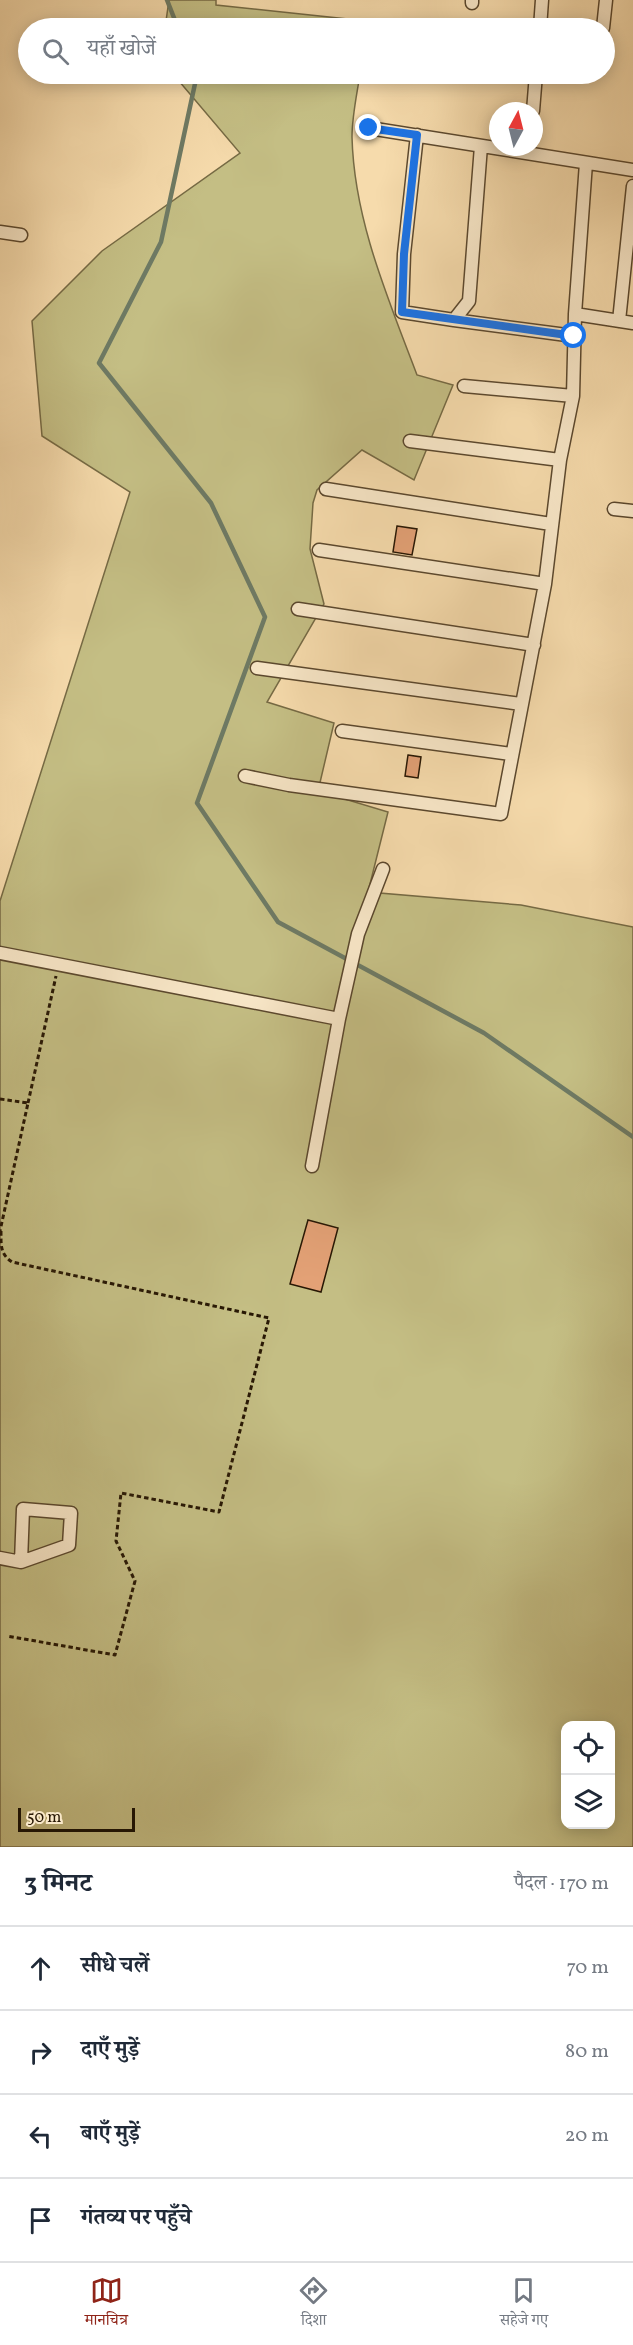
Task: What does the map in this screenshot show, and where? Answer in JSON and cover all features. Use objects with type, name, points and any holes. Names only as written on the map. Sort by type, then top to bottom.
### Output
[{"type":"street","points":[[541,18],[542,0]]},
{"type":"street","points":[[604,18],[606,0]]},
{"type":"street","points":[[534,102],[535,84]]},
{"type":"street","points":[[369,128],[489,147]]},
{"type":"street","points":[[417,135],[404,254],[402,312],[574,336]]},
{"type":"street","points":[[454,320],[469,301],[481,146]]},
{"type":"street","points":[[543,153],[633,170]]},
{"type":"street","points":[[244,776],[289,785],[501,814],[545,584],[560,460],[573,396],[575,314],[586,163]]},
{"type":"street","points":[[619,321],[633,186]]},
{"type":"street","points":[[0,232],[21,235]]},
{"type":"street","points":[[575,314],[633,323]]},
{"type":"street","points":[[464,386],[573,396]]},
{"type":"street","points":[[410,441],[560,460]]},
{"type":"street","points":[[327,489],[551,524]]},
{"type":"street","points":[[614,509],[633,511]]},
{"type":"street","points":[[319,550],[545,584]]},
{"type":"street","points":[[298,609],[534,645]]},
{"type":"street","points":[[257,668],[521,704]]},
{"type":"street","points":[[342,731],[511,754]]},
{"type":"street","points":[[312,1166],[339,1019],[358,934],[383,869]]},
{"type":"street","points":[[0,953],[339,1019]]},
{"type":"street","points":[[0,1558],[21,1562],[69,1545],[71,1513],[23,1509],[21,1562]]},
{"type":"path","points":[[7,1636],[115,1654],[135,1581],[116,1541],[121,1493],[219,1512],[269,1318],[12,1262],[1,1252],[1,1231],[59,963]]},
{"type":"path","points":[[0,1099],[28,1103]]},
{"type":"shaded area","points":[[169,0],[216,0],[216,5],[338,18],[166,18]]},
{"type":"shaded area","points":[[181,84],[358,84],[352,129],[354,168],[374,258],[417,375],[453,385],[414,480],[362,450],[317,490],[313,503],[310,549],[324,604],[267,702],[334,723],[318,791],[388,812],[368,892],[521,905],[633,927],[633,1847],[0,1847],[0,901],[130,492],[42,436],[32,321],[102,251],[240,153]]},
{"type":"building","points":[[397,526],[417,529],[412,555],[393,552]]},
{"type":"building","points":[[408,755],[421,757],[418,778],[405,776]]},
{"type":"building","points":[[308,1220],[338,1228],[321,1292],[290,1284]]},
{"type":"waterway","points":[[167,0],[174,18]]},
{"type":"waterway","points":[[195,84],[161,242],[99,363],[211,503],[265,617],[197,803],[278,922],[484,1033],[633,1137]]},
{"type":"route","points":[[369,128],[417,135],[404,254],[402,312],[574,336]]}]
